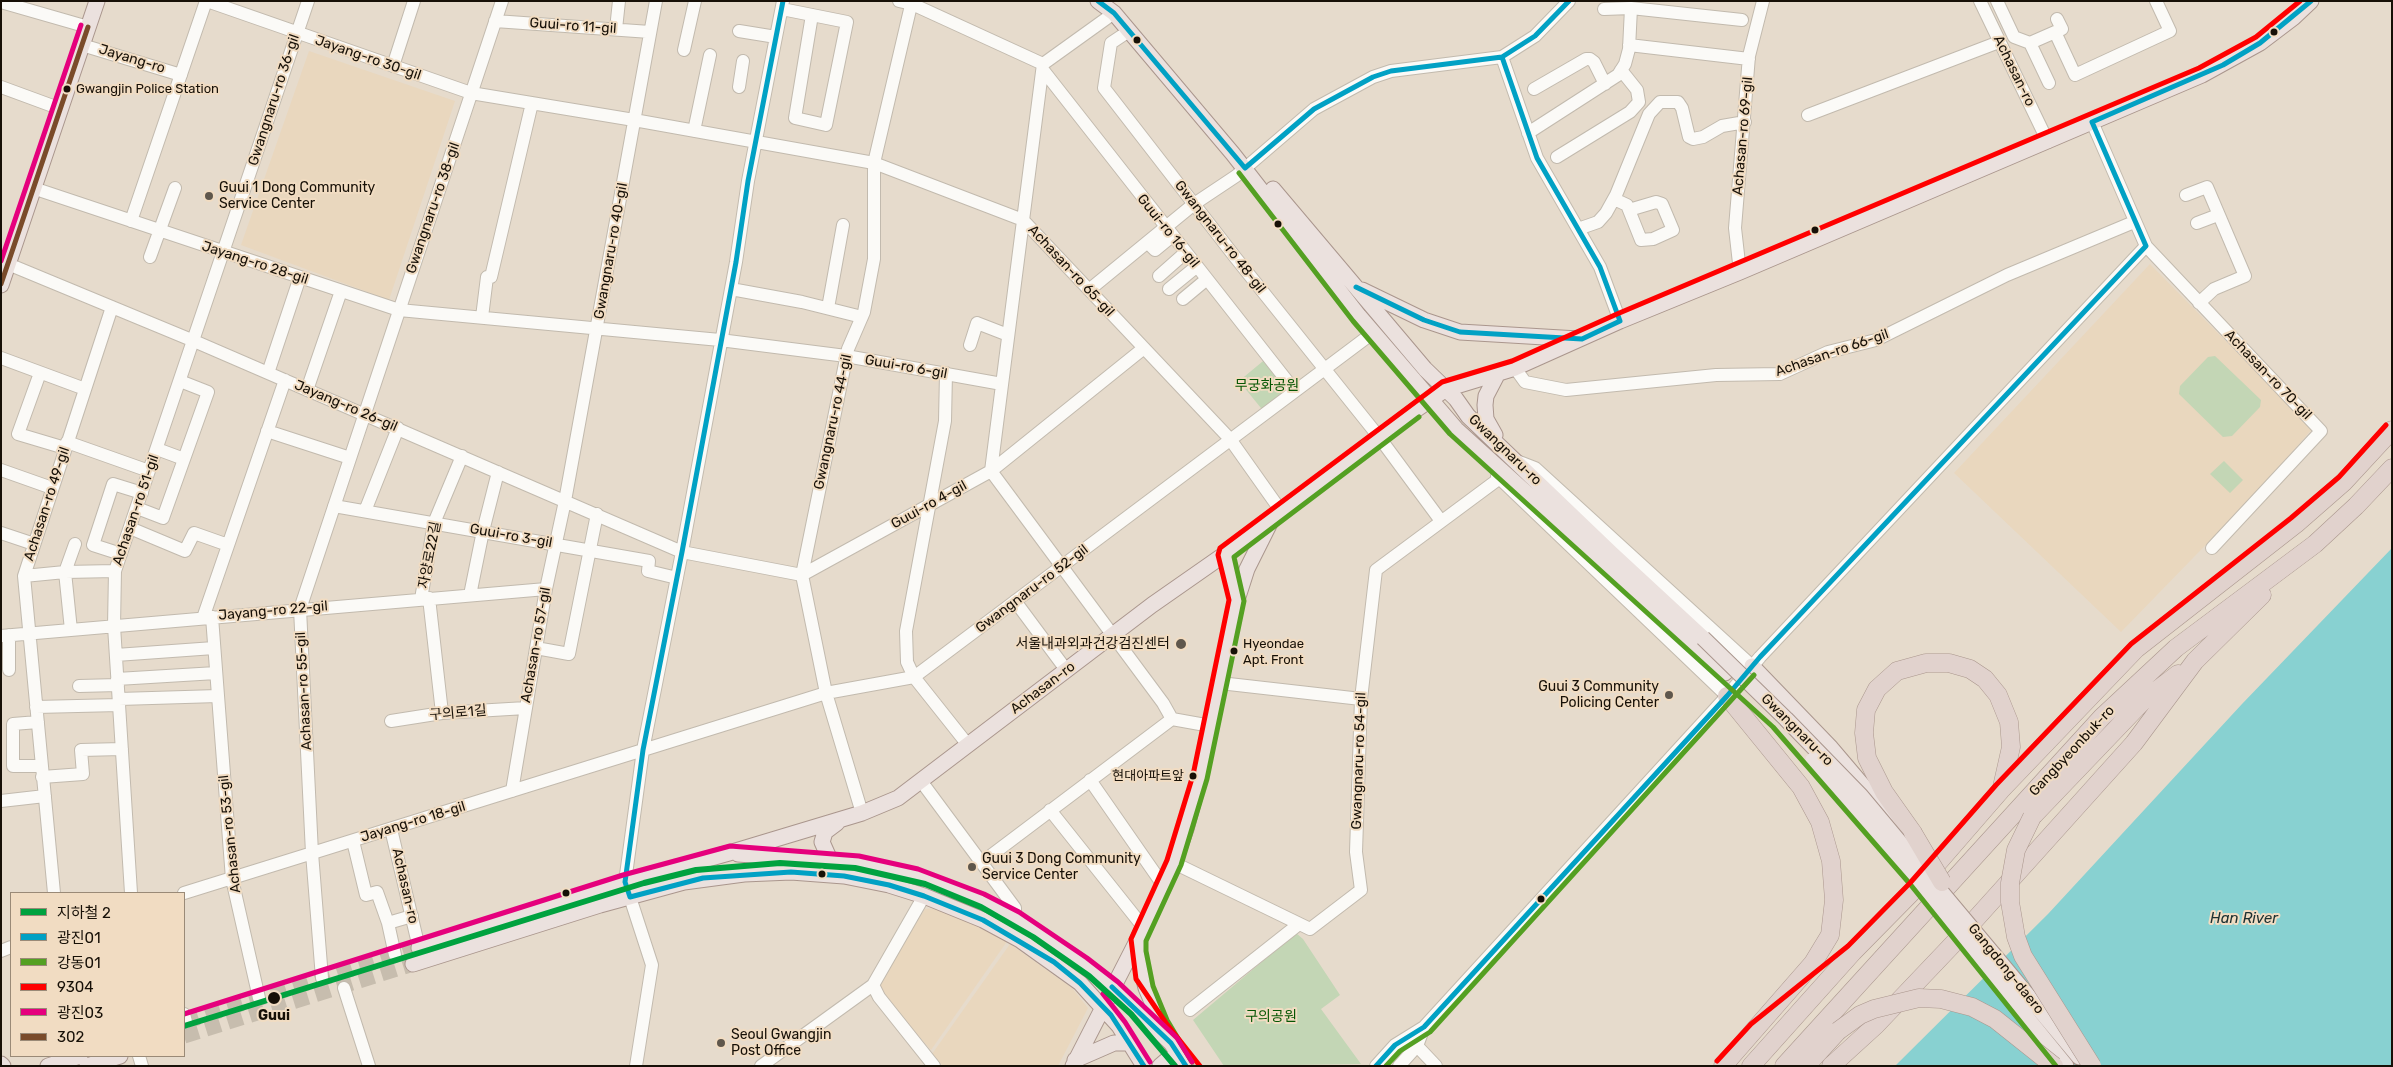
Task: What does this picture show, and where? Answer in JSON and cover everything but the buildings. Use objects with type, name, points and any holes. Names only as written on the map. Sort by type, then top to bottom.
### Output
[{"type":"highway","name":"Gangbyeonbuk-ro","points":[[1750,1066],[1854,952],[1916,888],[2001,790],[2136,649],[2296,524],[2344,482],[2388,434]]},
{"type":"highway","name":"Gangbyeonbuk-ro","points":[[1784,1066],[2102,717],[2176,648],[2315,544],[2356,506],[2392,468]]},
{"type":"highway","points":[[2092,1066],[2023,956],[2016,937],[2010,902],[2010,883],[2016,850],[2032,817],[2144,701],[2195,661],[2315,544]]},
{"type":"highway","points":[[1831,1066],[1890,1011],[2067,818],[2134,743],[2195,661]]},
{"type":"highway","points":[[1942,882],[1884,792],[1867,758],[1864,733],[1866,710],[1877,689],[1897,671],[1926,663],[1949,663],[1970,669],[1985,679],[1998,695],[2009,722],[2011,747],[2001,790]]},
{"type":"highway","points":[[1723,1066],[1813,963],[1830,935],[1834,900],[1831,861],[1820,822],[1801,787],[1727,696]]},
{"type":"highway","points":[[1756,1029],[1854,952]]},
{"type":"highway","points":[[1806,1066],[1838,1031],[1860,1015],[1874,1009],[1920,998],[1941,999],[1972,1007],[1995,1019],[2054,1066]]},
{"type":"main road","name":"Jayang-ro","points":[[1,285],[7,255],[61,109],[97,1]]},
{"type":"main road","name":"Gwangnaru-ro","points":[[1098,1],[1113,7],[1136,24],[1248,165],[1374,332],[1430,399],[1469,441],[1490,458],[1778,722],[1921,875]]},
{"type":"main road","points":[[1453,387],[1515,368],[1620,321],[2048,142],[2223,65],[2260,43],[2293,18],[2310,1]]},
{"type":"main road","name":"Gwangnaru-ro","points":[[1113,7],[1129,31],[1356,287],[1425,369],[1453,387],[1468,416],[1786,719],[1861,796],[1921,875]]},
{"type":"main road","points":[[1356,287],[1424,320],[1460,332],[1582,339]]},
{"type":"main road","points":[[1498,373],[1486,396],[1485,405],[1486,419],[1502,447]]},
{"type":"main road","name":"Achasan-ro","points":[[413,964],[430,949],[625,882],[862,813],[898,798],[1430,399],[1453,387]]},
{"type":"main road","points":[[1074,1063],[1141,934],[1174,863],[1191,812],[1237,600],[1247,569],[1277,515]]},
{"type":"main road","points":[[1225,554],[1237,600]]},
{"type":"main road","points":[[1752,666],[1831,748],[1912,838]]},
{"type":"main road","points":[[830,860],[822,842],[825,832],[842,819]]},
{"type":"main road","points":[[729,853],[857,863],[916,876],[981,901],[1015,918],[1060,947],[1113,988],[1171,1043]]},
{"type":"main road","name":"Achasan-ro","points":[[430,949],[684,882],[729,853]]},
{"type":"main road","points":[[684,882],[744,874],[791,872],[844,876],[889,885],[924,896],[983,920],[1020,940],[1080,983],[1103,1006],[1128,1039],[1144,1066]]},
{"type":"main road","name":"Gangdong-daero","points":[[1921,875],[1960,911],[2087,1066]]},
{"type":"main road","name":"Gangdong-daero","points":[[1921,875],[2066,1066]]},
{"type":"main road","points":[[1942,882],[1960,911]]},
{"type":"main road","points":[[1141,934],[1139,958],[1146,988],[1171,1043],[1185,1066]]},
{"type":"main road","points":[[1128,1039],[1126,1024],[1137,1017],[1147,1021]]},
{"type":"main road","points":[[1074,1063],[1114,1042],[1128,1039]]},
{"type":"main road","points":[[48,1066],[77,1057]]},
{"type":"main road","points":[[88,1066],[117,1057]]},
{"type":"main road","points":[[1160,1066],[1167,1060],[1175,1059],[1185,1066]]},
{"type":"street","name":"Jayang-ro 30-gil","points":[[207,1],[471,93],[756,142]]},
{"type":"street","points":[[131,221],[207,1]]},
{"type":"street","name":"Gwangnaru-ro 36-gil","points":[[194,341],[308,1]]},
{"type":"street","points":[[393,66],[414,1]]},
{"type":"street","name":"Gwangnaru-ro 38-gil","points":[[364,414],[502,1]]},
{"type":"street","points":[[616,29],[619,1]]},
{"type":"street","name":"Gwangnaru-ro 40-gil","points":[[565,501],[656,1]]},
{"type":"street","points":[[684,50],[695,1]]},
{"type":"street","name":"Guui-ro 16-gil","points":[[899,1],[912,3],[1043,67],[1185,253],[1295,391]]},
{"type":"street","points":[[1089,290],[1148,243],[1169,232],[1194,204],[1248,165],[1314,108],[1373,77],[1391,71],[1502,57],[1535,36],[1569,1]]},
{"type":"street","name":"Achasan-ro 69-gil","points":[[1740,272],[1735,228],[1749,59],[1763,1]]},
{"type":"street","name":"Achasan-ro","points":[[1980,1],[2048,142]]},
{"type":"street","points":[[1997,1],[2014,38],[2030,43],[2062,29],[2057,18]]},
{"type":"street","points":[[2054,32],[2075,76],[2170,31],[2156,1]]},
{"type":"street","name":"Jayang-ro","points":[[1,2],[88,27]]},
{"type":"street","name":"Gwangnaru-ro 44-gil","points":[[862,813],[826,693],[802,575],[846,356],[862,317],[874,259],[874,163],[912,3]]},
{"type":"street","points":[[636,1066],[652,965],[625,882],[643,750],[682,552],[731,289],[756,142],[783,5],[812,15],[847,22],[826,125],[795,118],[812,15]]},
{"type":"street","points":[[1113,7],[1043,67],[991,470],[1172,718],[1211,726]]},
{"type":"street","points":[[1528,133],[1606,84],[1621,70],[1625,64],[1629,45],[1631,8]]},
{"type":"street","points":[[1604,9],[1631,8],[1742,20]]},
{"type":"street","name":"Guui-ro 11-gil","points":[[495,21],[650,32]]},
{"type":"street","points":[[738,31],[776,37]]},
{"type":"street","name":"Gwangnaru-ro 48-gil","points":[[1129,31],[1111,43],[1104,88],[1379,437]]},
{"type":"street","points":[[1808,115],[1999,42]]},
{"type":"street","points":[[2030,43],[2049,83]]},
{"type":"street","name":"Jayang-ro","points":[[82,45],[180,75]]},
{"type":"street","points":[[1629,45],[1749,59]]},
{"type":"street","points":[[694,131],[710,55]]},
{"type":"street","points":[[1502,57],[1537,158],[1600,267],[1620,321]]},
{"type":"street","points":[[1534,89],[1586,58],[1594,62],[1606,84]]},
{"type":"street","points":[[738,86],[743,61]]},
{"type":"street","points":[[1557,157],[1630,112],[1639,102],[1637,90],[1621,70]]},
{"type":"street","points":[[1,87],[61,109]]},
{"type":"street","points":[[1578,229],[1598,222],[1606,214],[1649,114],[1660,102],[1678,102],[1682,108],[1689,137],[1693,139],[1703,137],[1722,126],[1745,122]]},
{"type":"street","points":[[482,317],[489,277],[532,103]]},
{"type":"street","name":"Achasan-ro 70-gil","points":[[2092,122],[2146,246],[2321,431],[2212,548]]},
{"type":"street","name":"Achasan-ro 65-gil","points":[[756,142],[874,163],[1023,220],[1230,440],[1277,515]]},
{"type":"street","points":[[2186,195],[2207,187],[2245,276],[2214,289],[2199,303]]},
{"type":"street","name":"Jayang-ro 28-gil","points":[[33,188],[399,310],[720,340]]},
{"type":"street","points":[[150,257],[176,188]]},
{"type":"street","points":[[1614,199],[1623,202],[1629,210]]},
{"type":"street","points":[[2197,223],[2218,214]]},
{"type":"street","name":"Achasan-ro 66-gil","points":[[1515,368],[1525,382],[1566,390],[1716,375],[1780,374],[1828,352],[1876,340],[2007,275],[2134,222]]},
{"type":"street","points":[[828,308],[843,225]]},
{"type":"street","points":[[1376,1066],[1395,1045],[1424,1027],[1727,696],[1752,666],[2146,246]]},
{"type":"street","points":[[1159,276],[1185,253]]},
{"type":"street","name":"Jayang-ro 26-gil","points":[[7,255],[112,307],[398,428],[682,552]]},
{"type":"street","points":[[1169,289],[1196,266]]},
{"type":"street","points":[[268,373],[300,277]]},
{"type":"street","points":[[1183,299],[1207,279]]},
{"type":"street","points":[[731,289],[828,308],[862,317]]},
{"type":"street","points":[[307,390],[341,291]]},
{"type":"street","name":"Achasan-ro 49-gil","points":[[54,892],[24,576],[112,307]]},
{"type":"street","points":[[970,344],[976,323],[1008,335]]},
{"type":"street","name":"Gwangnaru-ro 52-gil","points":[[643,750],[826,693],[914,677],[1374,332]]},
{"type":"street","name":"Guui-ro 6-gil","points":[[720,340],[846,356],[1002,384]]},
{"type":"street","name":"Achasan-ro 51-gil","points":[[131,892],[114,626],[115,571],[194,341]]},
{"type":"street","name":"Guui-ro 4-gil","points":[[802,575],[991,470],[1144,348]]},
{"type":"street","points":[[1,358],[85,389]]},
{"type":"street","points":[[40,373],[18,434],[66,445],[149,471]]},
{"type":"street","points":[[946,373],[944,421],[927,506],[906,631],[907,662],[914,677],[968,745]]},
{"type":"street","points":[[207,617],[228,545],[285,380]]},
{"type":"street","points":[[137,508],[163,518],[208,392],[180,381]]},
{"type":"street","name":"Achasan-ro 55-gil","points":[[322,978],[312,853],[300,608],[364,414]]},
{"type":"street","points":[[365,511],[398,428]]},
{"type":"street","points":[[267,431],[350,458]]},
{"type":"street","points":[[1379,437],[1441,521]]},
{"type":"street","points":[[1469,441],[1482,460],[1500,478],[1727,696]]},
{"type":"street","points":[[157,449],[184,459]]},
{"type":"street","name":"자양로22길","points":[[442,713],[425,598],[434,523],[462,456]]},
{"type":"street","points":[[1514,460],[1535,468],[1752,666]]},
{"type":"street","points":[[1,470],[52,488]]},
{"type":"street","points":[[470,595],[482,532],[498,472]]},
{"type":"street","name":"Gwangnaru-ro 54-gil","points":[[1299,924],[1310,929],[1361,890],[1356,852],[1361,699],[1376,570],[1500,478]]},
{"type":"street","points":[[121,554],[93,545],[113,484],[142,493]]},
{"type":"street","name":"Achasan-ro 57-gil","points":[[512,791],[546,588],[565,501]]},
{"type":"street","name":"Guui-ro 3-gil","points":[[334,506],[649,560],[648,571],[677,578]]},
{"type":"street","points":[[536,648],[569,654],[588,550],[597,514]]},
{"type":"street","points":[[130,528],[186,551],[194,533],[228,545]]},
{"type":"street","points":[[1,533],[34,544]]},
{"type":"street","points":[[71,630],[65,572],[75,544]]},
{"type":"street","points":[[682,552],[802,575]]},
{"type":"street","points":[[24,576],[65,572],[115,571]]},
{"type":"street","name":"Jayang-ro 22-gil","points":[[5,636],[300,608],[546,588]]},
{"type":"street","points":[[1015,601],[1067,670]]},
{"type":"street","name":"Achasan-ro 53-gil","points":[[207,617],[214,648],[232,878],[259,998]]},
{"type":"street","points":[[5,636],[9,670]]},
{"type":"street","points":[[116,655],[214,648]]},
{"type":"street","points":[[79,686],[216,673]]},
{"type":"street","points":[[1220,683],[1361,699]]},
{"type":"street","points":[[36,707],[218,696]]},
{"type":"street","name":"구의로1길","points":[[391,721],[442,713],[526,708]]},
{"type":"street","points":[[981,863],[1172,718]]},
{"type":"street","points":[[38,722],[13,724],[13,766],[42,771],[83,774],[81,750],[122,748]]},
{"type":"street","name":"Jayang-ro 18-gil","points":[[185,894],[643,750]]},
{"type":"street","points":[[1090,780],[1163,885]]},
{"type":"street","points":[[921,781],[1014,908],[1015,918]]},
{"type":"street","points":[[1,801],[45,796]]},
{"type":"street","points":[[1050,810],[1141,934]]},
{"type":"street","name":"Achasan-ro","points":[[392,828],[412,916],[430,949]]},
{"type":"street","name":"Achasan-ro","points":[[352,841],[366,895],[377,892],[388,923],[395,955]]},
{"type":"street","points":[[1174,863],[1299,924],[1190,1010]]},
{"type":"street","points":[[761,1066],[873,985],[924,896]]},
{"type":"street","points":[[388,923],[412,916]]},
{"type":"street","points":[[873,985],[879,997],[934,1066]]},
{"type":"street","points":[[344,988],[369,1066]]},
{"type":"street","points":[[1399,1066],[1417,1046],[1424,1027]]},
{"type":"street","points":[[1417,1046],[1436,1066]]},
{"type":"shaded area","points":[[309,51],[455,101],[389,300],[241,245]]},
{"type":"shaded area","points":[[2150,264],[2312,429],[2263,486],[2121,632],[1954,473]]},
{"type":"shaded area","points":[[936,908],[1008,940],[931,1050],[879,991],[878,982],[925,909]]},
{"type":"shaded area","points":[[1010,944],[1072,988],[1088,1008],[1058,1066],[943,1066],[932,1054]]},
{"type":"green space","points":[[2215,356],[2261,400],[2260,407],[2232,436],[2223,437],[2179,394],[2180,386],[2208,357]]},
{"type":"green space","name":"무궁화공원","points":[[1268,357],[1295,391],[1265,413],[1239,381]]},
{"type":"green space","points":[[2224,461],[2243,480],[2230,493],[2210,474]]},
{"type":"green space","name":"구의공원","points":[[1296,933],[1303,939],[1340,995],[1321,1009],[1361,1064],[1224,1066],[1193,1020]]},
{"type":"water","name":"Han River","points":[[2392,548],[2392,1066],[1895,1066],[2048,914],[2242,704]]},
{"type":"tunnel","points":[[185,1022],[419,948]]},
{"type":"tunnel","points":[[185,1036],[413,964]]},
{"type":"metro line","name":"2","points":[[185,1026],[644,883],[696,870],[780,863],[855,868],[925,884],[981,907],[1033,937],[1089,976],[1131,1014],[1175,1066]]},
{"type":"transit line","name":"광진01","points":[[783,1],[748,181],[736,262],[682,552],[643,750],[625,882],[630,897],[703,878],[791,872],[844,876],[889,885],[924,896],[983,920],[1054,962],[1080,983],[1111,1015],[1144,1066]]},
{"type":"transit line","name":"광진01","points":[[1098,1],[1114,13],[1245,168],[1314,109],[1373,77],[1391,71],[1502,57],[1535,36],[1569,1]]},
{"type":"transit line","name":"9304","points":[[1200,1066],[1166,1023],[1136,979],[1131,939],[1167,860],[1193,775],[1229,600],[1218,555],[1220,548],[1442,382],[1512,361],[1617,314],[2199,68],[2256,37],[2300,1]]},
{"type":"transit line","name":"광진01","points":[[1376,1066],[1395,1045],[1424,1027],[1727,696],[1760,657],[2146,246],[2092,122],[2223,65],[2260,43],[2311,1]]},
{"type":"transit line","name":"광진03","points":[[1,261],[81,25]]},
{"type":"transit line","name":"302","points":[[1,284],[88,27]]},
{"type":"transit line","name":"광진01","points":[[1356,287],[1424,320],[1460,332],[1582,339],[1620,321],[1600,267],[1537,158],[1502,57]]},
{"type":"transit line","name":"강동01","points":[[1239,173],[1353,321],[1450,434],[1773,727],[1910,884],[2056,1066]]},
{"type":"transit line","name":"강동01","points":[[1192,1062],[1167,1020],[1153,986],[1146,951],[1146,941],[1181,865],[1207,779],[1244,601],[1234,557],[1419,417]]},
{"type":"transit line","name":"9304","points":[[1717,1061],[1751,1024],[1848,946],[1910,883],[1996,785],[2131,644],[2291,518],[2339,477],[2386,425]]},
{"type":"transit line","name":"강동01","points":[[1386,1066],[1400,1051],[1430,1032],[1754,675]]},
{"type":"transit line","name":"광진03","points":[[185,1014],[623,875],[730,846],[859,856],[918,869],[984,894],[1019,912],[1087,958],[1118,982],[1177,1038],[1192,1062]]},
{"type":"transit line","name":"광진01","points":[[1112,987],[1171,1043],[1186,1066]]},
{"type":"transit line","name":"광진03","points":[[1103,994],[1125,1022],[1150,1062]]},
{"type":"place","name":"Gwangjin Police Station","points":[[67,89]]},
{"type":"place","name":"Guui 1 Dong Community Service Center","points":[[209,196]]},
{"type":"place","name":"서울내과외과건강검진센터","points":[[1181,644]]},
{"type":"place","name":"Hyeondae Apt. Front","points":[[1234,651]]},
{"type":"place","name":"Guui 3 Community Policing Center","points":[[1669,695]]},
{"type":"place","name":"현대아파트앞","points":[[1193,776]]},
{"type":"place","name":"Guui 3 Dong Community Service Center","points":[[972,867]]},
{"type":"place","name":"Guui","points":[[274,998]]},
{"type":"place","name":"Seoul Gwangjin Post Office","points":[[721,1043]]}]
